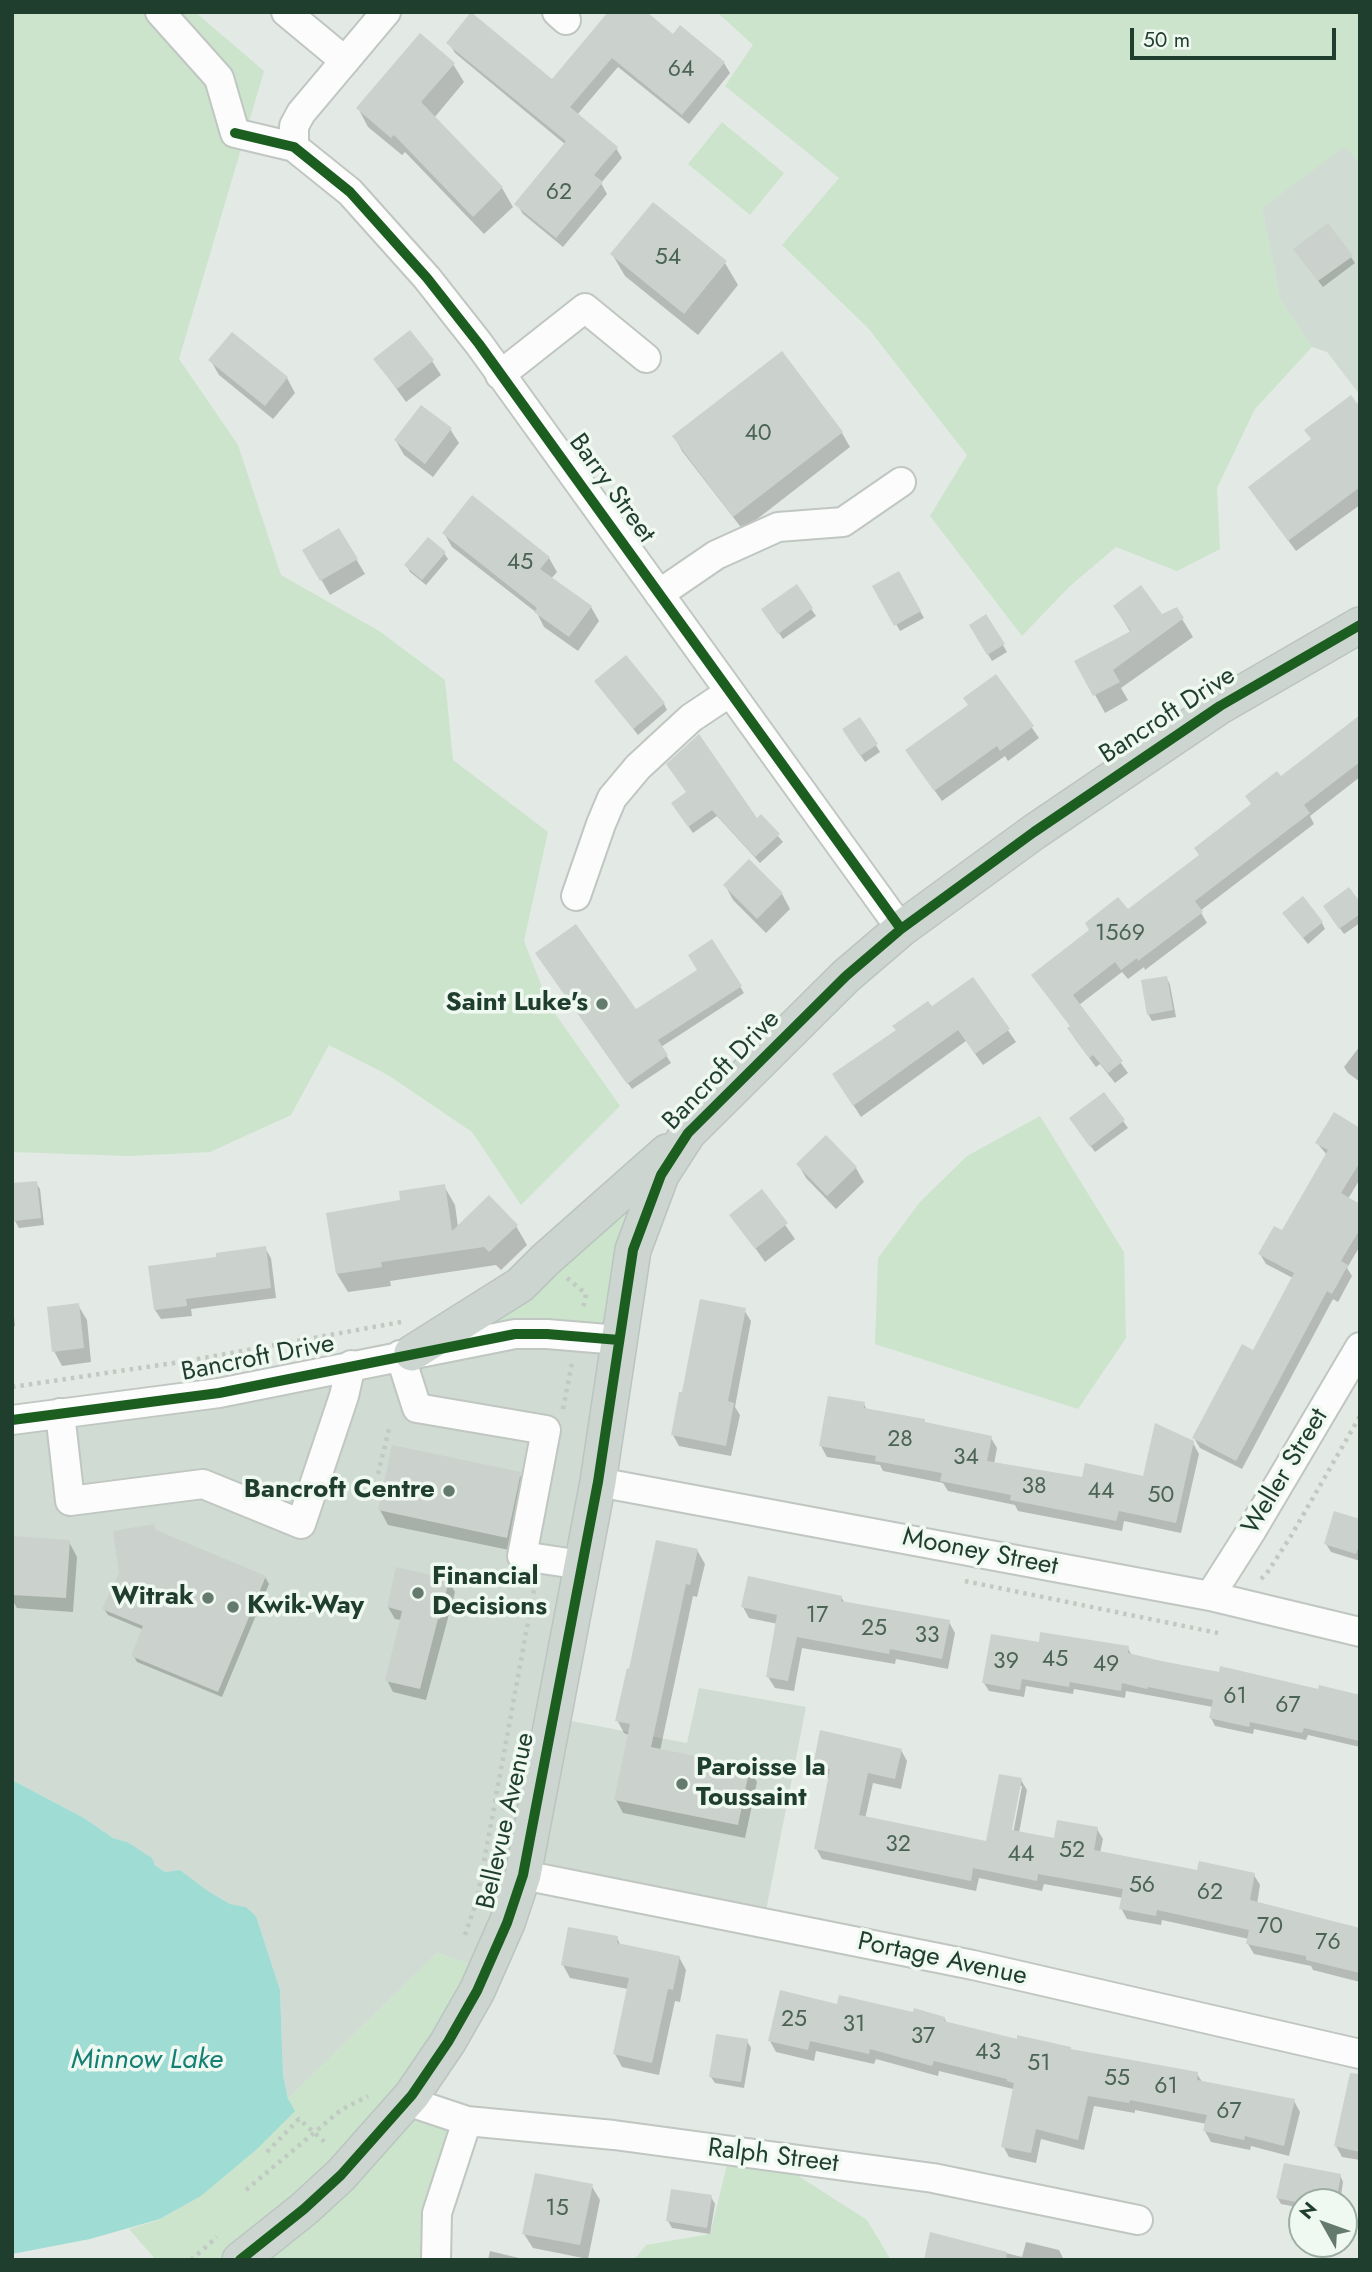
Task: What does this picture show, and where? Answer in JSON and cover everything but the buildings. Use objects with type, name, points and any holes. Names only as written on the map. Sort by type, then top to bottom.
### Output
[{"type":"main road","name":"Bancroft Drive","points":[[619,1340],[633,1250],[661,1175],[688,1133],[846,976],[901,929],[1034,832],[1220,706],[1360,625]]},
{"type":"main road","points":[[407,1343],[520,1285],[688,1133]]},
{"type":"main road","name":"Bellevue Avenue","points":[[233,2245],[304,2209],[341,2175],[407,2101],[448,2042],[477,1991],[507,1923],[523,1875],[598,1482],[619,1340]]},
{"type":"street","name":"Barry Street","points":[[160,12],[219,78],[235,133],[294,147],[350,192],[427,278],[901,929]]},
{"type":"street","points":[[286,12],[345,61]]},
{"type":"street","points":[[294,147],[294,125],[301,113],[386,12]]},
{"type":"street","points":[[500,375],[585,308],[646,358]]},
{"type":"street","points":[[659,594],[716,555],[778,527],[843,522],[901,482]]},
{"type":"street","points":[[576,896],[612,798],[638,767],[691,718],[730,692]]},
{"type":"street","name":"Bancroft Drive","points":[[12,1419],[219,1392],[351,1365],[407,1343],[515,1334],[619,1340]]},
{"type":"street","points":[[407,1343],[417,1408],[546,1430],[522,1556],[582,1565]]},
{"type":"street","name":"Weller Street","points":[[1210,1596],[1360,1348]]},
{"type":"street","points":[[60,1413],[70,1501],[203,1484],[300,1524],[344,1396],[351,1365]]},
{"type":"street","name":"Mooney Street","points":[[598,1482],[1210,1596],[1360,1632]]},
{"type":"street","name":"Portage Avenue","points":[[523,1875],[973,1965],[1360,2054]]},
{"type":"street","name":"Ralph Street","points":[[407,2101],[467,2120],[614,2135],[933,2178],[1138,2220]]},
{"type":"street","points":[[436,2260],[437,2213],[467,2120]]},
{"type":"path","points":[[545,1260],[586,1294],[562,1413]]},
{"type":"path","points":[[12,1387],[187,1361],[407,1343]]},
{"type":"path","points":[[1259,1581],[1268,1573],[1291,1536],[1360,1416]]},
{"type":"path","points":[[378,1474],[390,1426]]},
{"type":"path","points":[[461,1947],[477,1900],[540,1559]]},
{"type":"path","points":[[246,2190],[341,2110],[374,2092],[360,2109]]},
{"type":"path","points":[[267,2152],[299,2119],[328,2145]]},
{"type":"path","points":[[321,2151],[337,2136]]},
{"type":"path","points":[[191,2260],[233,2245]]},
{"type":"shaded area","points":[[1345,146],[1360,163],[1360,395],[1327,352],[1312,347],[1280,299],[1262,208]]},
{"type":"shaded area","points":[[617,1338],[550,1717],[687,1743],[699,1688],[806,1707],[763,1926],[520,1877],[484,1969],[437,1953],[288,2099],[283,2075],[280,1990],[256,1916],[246,1907],[230,1904],[208,1891],[180,1870],[165,1872],[127,1842],[113,1838],[84,1818],[12,1780],[12,1417],[410,1351]]},
{"type":"green space","points":[[12,12],[195,12],[264,71],[179,359],[238,445],[281,575],[379,631],[445,680],[453,760],[548,832],[524,941],[549,1005],[620,1106],[521,1205],[472,1132],[388,1075],[329,1045],[291,1115],[210,1152],[129,1156],[12,1152]]},
{"type":"green space","points":[[717,12],[1360,12],[1360,163],[1345,147],[1262,208],[1280,299],[1312,347],[1255,409],[1217,488],[1220,549],[1177,571],[1116,547],[1070,586],[1022,636],[930,516],[967,455],[868,328],[782,245],[839,178],[725,86],[753,45]]},
{"type":"green space","points":[[722,122],[784,173],[750,215],[688,164]]},
{"type":"green space","points":[[1040,1116],[1124,1252],[1126,1338],[1078,1409],[875,1344],[878,1258],[920,1202],[967,1156]]},
{"type":"green space","points":[[686,1133],[617,1338],[410,1351]]},
{"type":"green space","points":[[437,1953],[484,1969],[409,2094],[464,2122],[434,2260],[156,2260],[129,2229],[159,2220],[201,2196],[256,2150],[288,2099]]},
{"type":"green space","points":[[727,2165],[789,2170],[867,2220],[891,2260],[634,2260],[646,2245],[710,2234]]},
{"type":"water","name":"Minnow Lake","points":[[12,1780],[84,1818],[113,1838],[127,1842],[152,1858],[155,1865],[165,1872],[180,1870],[208,1891],[230,1904],[246,1907],[256,1916],[280,1990],[283,2075],[288,2099],[295,2111],[256,2150],[201,2196],[160,2219],[90,2239],[12,2254]]},
{"type":"cycle path","points":[[235,133],[294,147],[350,192],[427,278],[479,344],[901,929]]},
{"type":"cycle path","points":[[240,2260],[304,2209],[341,2175],[412,2095],[448,2042],[477,1991],[507,1923],[523,1875],[598,1482],[633,1250],[661,1175],[688,1133],[846,976],[901,929],[1034,832],[1220,706],[1360,625]]},
{"type":"cycle path","points":[[12,1420],[219,1393],[515,1334],[619,1340]]},
{"type":"place","name":"Saint Luke's","points":[[602,1004]]},
{"type":"place","name":"Bancroft Centre","points":[[449,1491]]},
{"type":"place","name":"Financial Decisions","points":[[418,1593]]},
{"type":"place","name":"Witrak","points":[[208,1598]]},
{"type":"place","name":"Kwik-Way","points":[[233,1607]]},
{"type":"place","name":"Paroisse la Toussaint","points":[[682,1784]]}]
